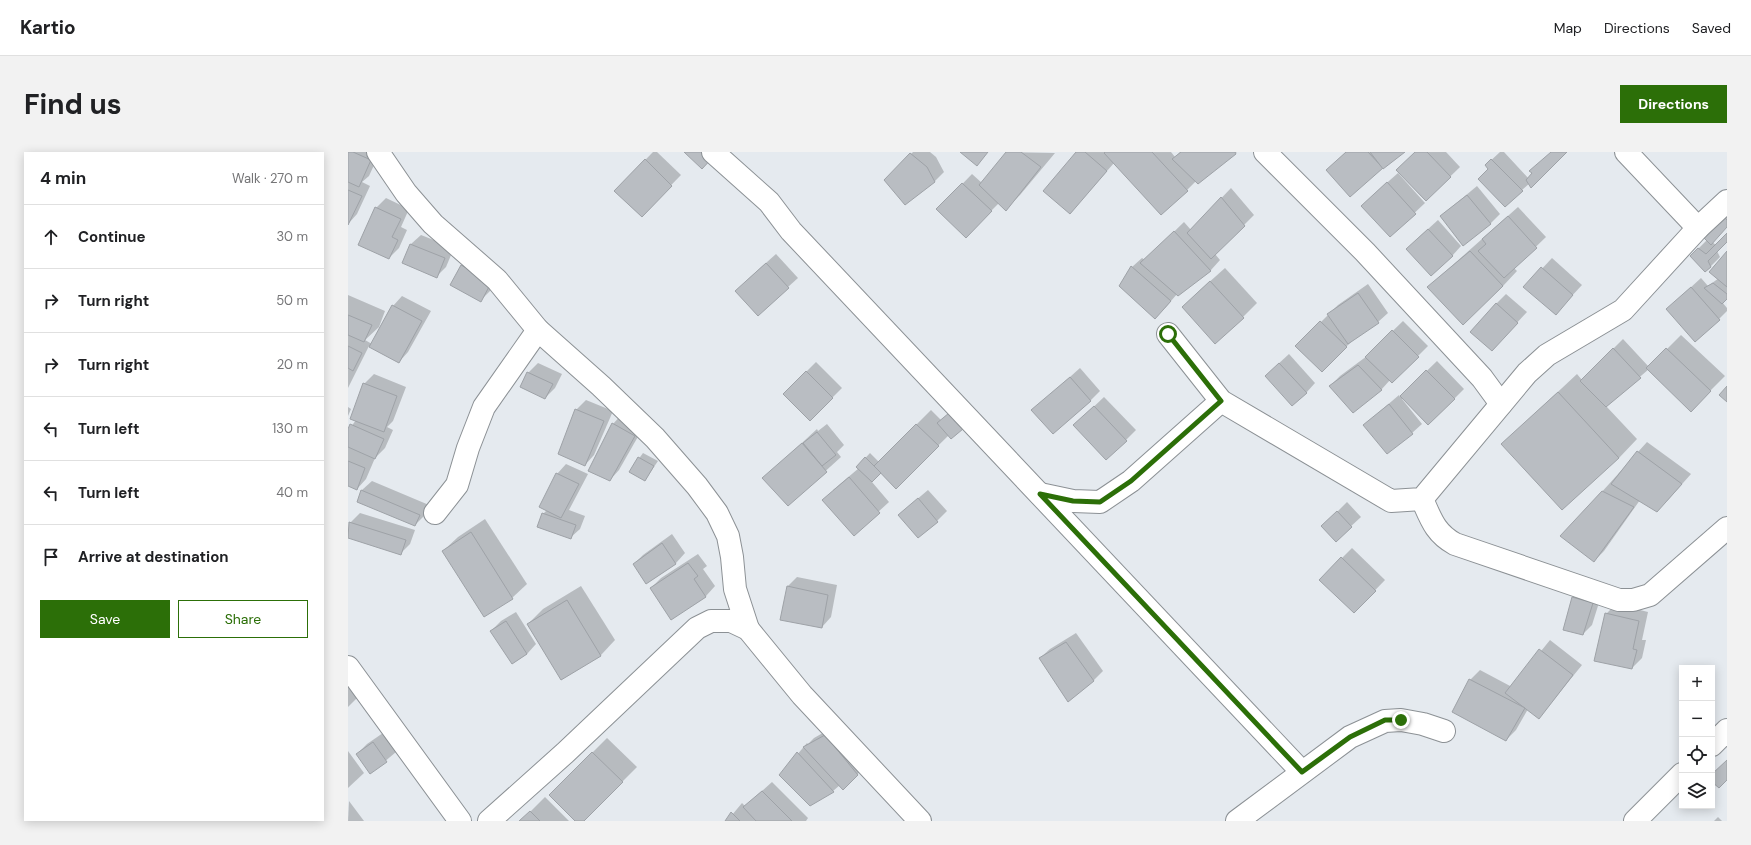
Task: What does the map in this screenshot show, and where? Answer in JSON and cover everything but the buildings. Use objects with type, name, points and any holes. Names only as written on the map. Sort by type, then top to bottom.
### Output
[{"type":"street","points":[[378,152],[406,192],[433,224],[497,280],[538,330],[633,417],[697,486],[717,513],[728,536],[732,557],[735,589],[748,629],[802,695],[920,821]]},
{"type":"street","points":[[713,152],[769,202],[792,231],[1302,772]]},
{"type":"street","points":[[1265,152],[1381,269],[1482,378],[1501,404]]},
{"type":"street","points":[[1626,152],[1698,228]]},
{"type":"street","points":[[1168,334],[1221,401],[1391,501],[1422,499],[1527,373],[1547,355],[1623,310],[1698,228],[1727,201]]},
{"type":"street","points":[[435,513],[457,485],[468,448],[484,407],[538,330]]},
{"type":"street","points":[[1040,494],[1073,501],[1100,502],[1131,481],[1221,401]]},
{"type":"street","points":[[1422,499],[1435,526],[1443,537],[1455,544],[1619,600],[1633,600],[1650,595],[1727,528]]},
{"type":"street","points":[[489,821],[565,753],[697,628],[711,621],[735,589]]},
{"type":"street","points":[[711,621],[731,622],[748,629]]},
{"type":"street","points":[[348,667],[460,821]]},
{"type":"street","points":[[1237,821],[1350,737],[1385,720],[1416,722],[1444,731]]},
{"type":"street","points":[[1715,741],[1727,730]]},
{"type":"street","points":[[1635,821],[1679,777]]},
{"type":"route","points":[[1168,334],[1221,401],[1131,481],[1100,502],[1073,501],[1040,494],[1302,772],[1350,737],[1385,720],[1401,720]]}]
